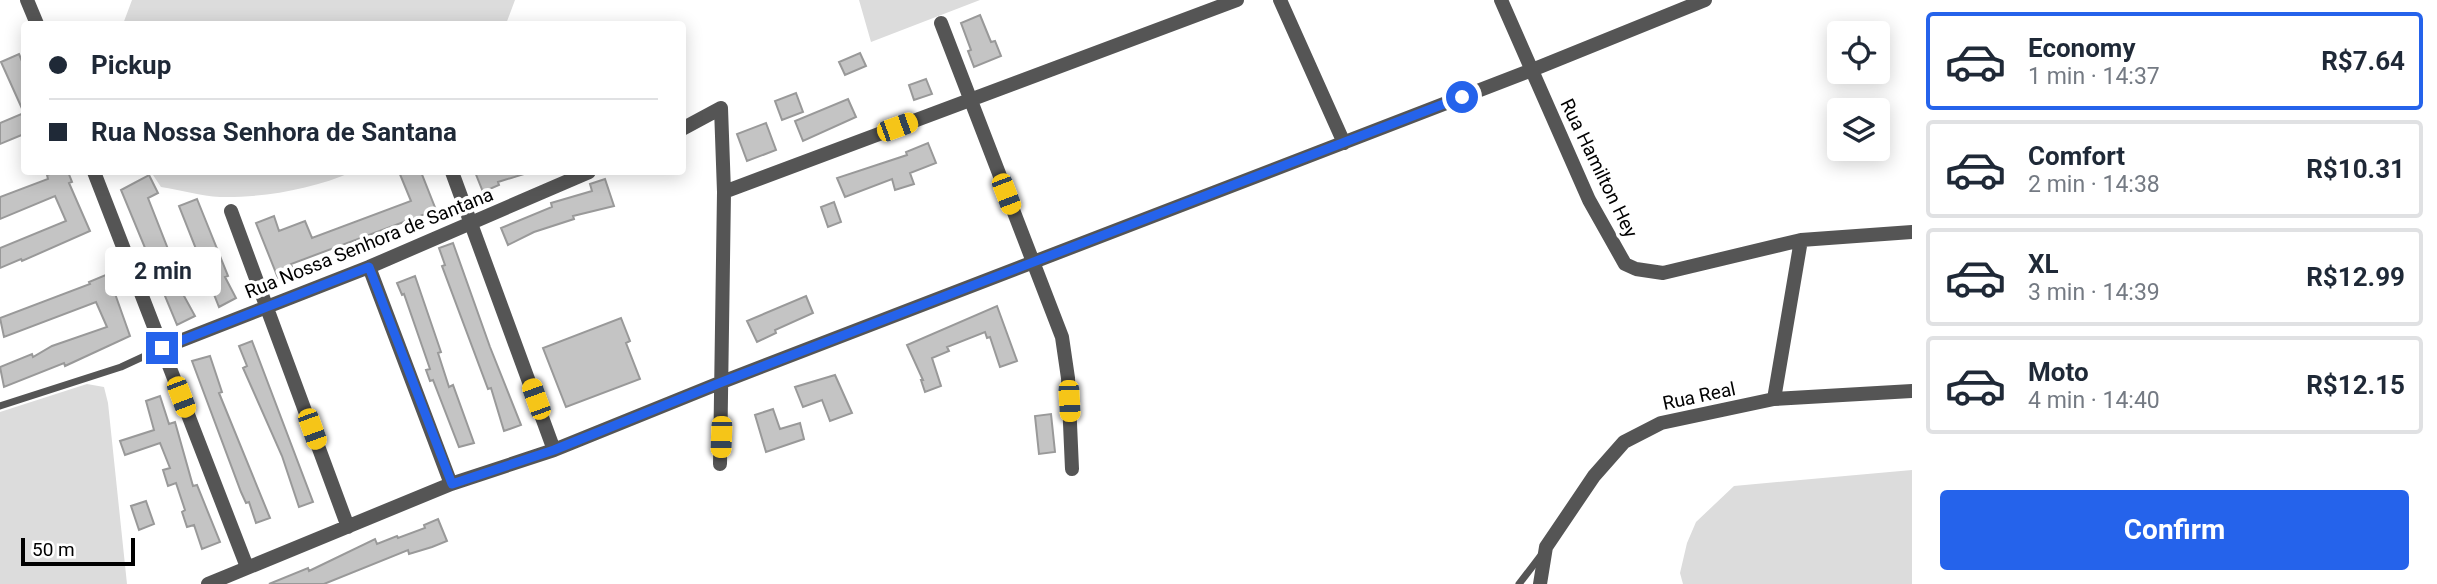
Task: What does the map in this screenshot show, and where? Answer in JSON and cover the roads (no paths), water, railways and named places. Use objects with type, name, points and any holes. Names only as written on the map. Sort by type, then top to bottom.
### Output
[{"type":"street","points":[[27,0],[36,21]]},
{"type":"street","points":[[724,192],[1237,0]]},
{"type":"street","points":[[1280,0],[1344,143]]},
{"type":"street","name":"Rua Hamilton Hey","points":[[1501,0],[1589,200],[1625,264],[1636,270],[1663,273],[1801,240]]},
{"type":"street","points":[[208,584],[452,484],[554,450],[722,382],[1532,71],[1705,0]]},
{"type":"street","points":[[941,23],[1062,337],[1068,378],[1072,469]]},
{"type":"street","points":[[686,127],[721,108],[724,192],[720,464]]},
{"type":"street","points":[[95,175],[247,567]]},
{"type":"street","points":[[454,175],[554,450]]},
{"type":"street","name":"Rua Nossa Senhora de Santana","points":[[162,348],[369,267],[582,175]]},
{"type":"street","points":[[231,211],[348,527]]},
{"type":"street","points":[[1774,399],[1801,240],[1912,232]]},
{"type":"street","points":[[369,267],[452,484]]},
{"type":"street","name":"Rua Real","points":[[1540,584],[1546,547],[1594,476],[1624,442],[1661,423],[1774,399],[1912,391]]},
{"type":"lane","points":[[0,406],[121,367],[162,348]]},
{"type":"lane","points":[[1519,584],[1546,547]]}]
